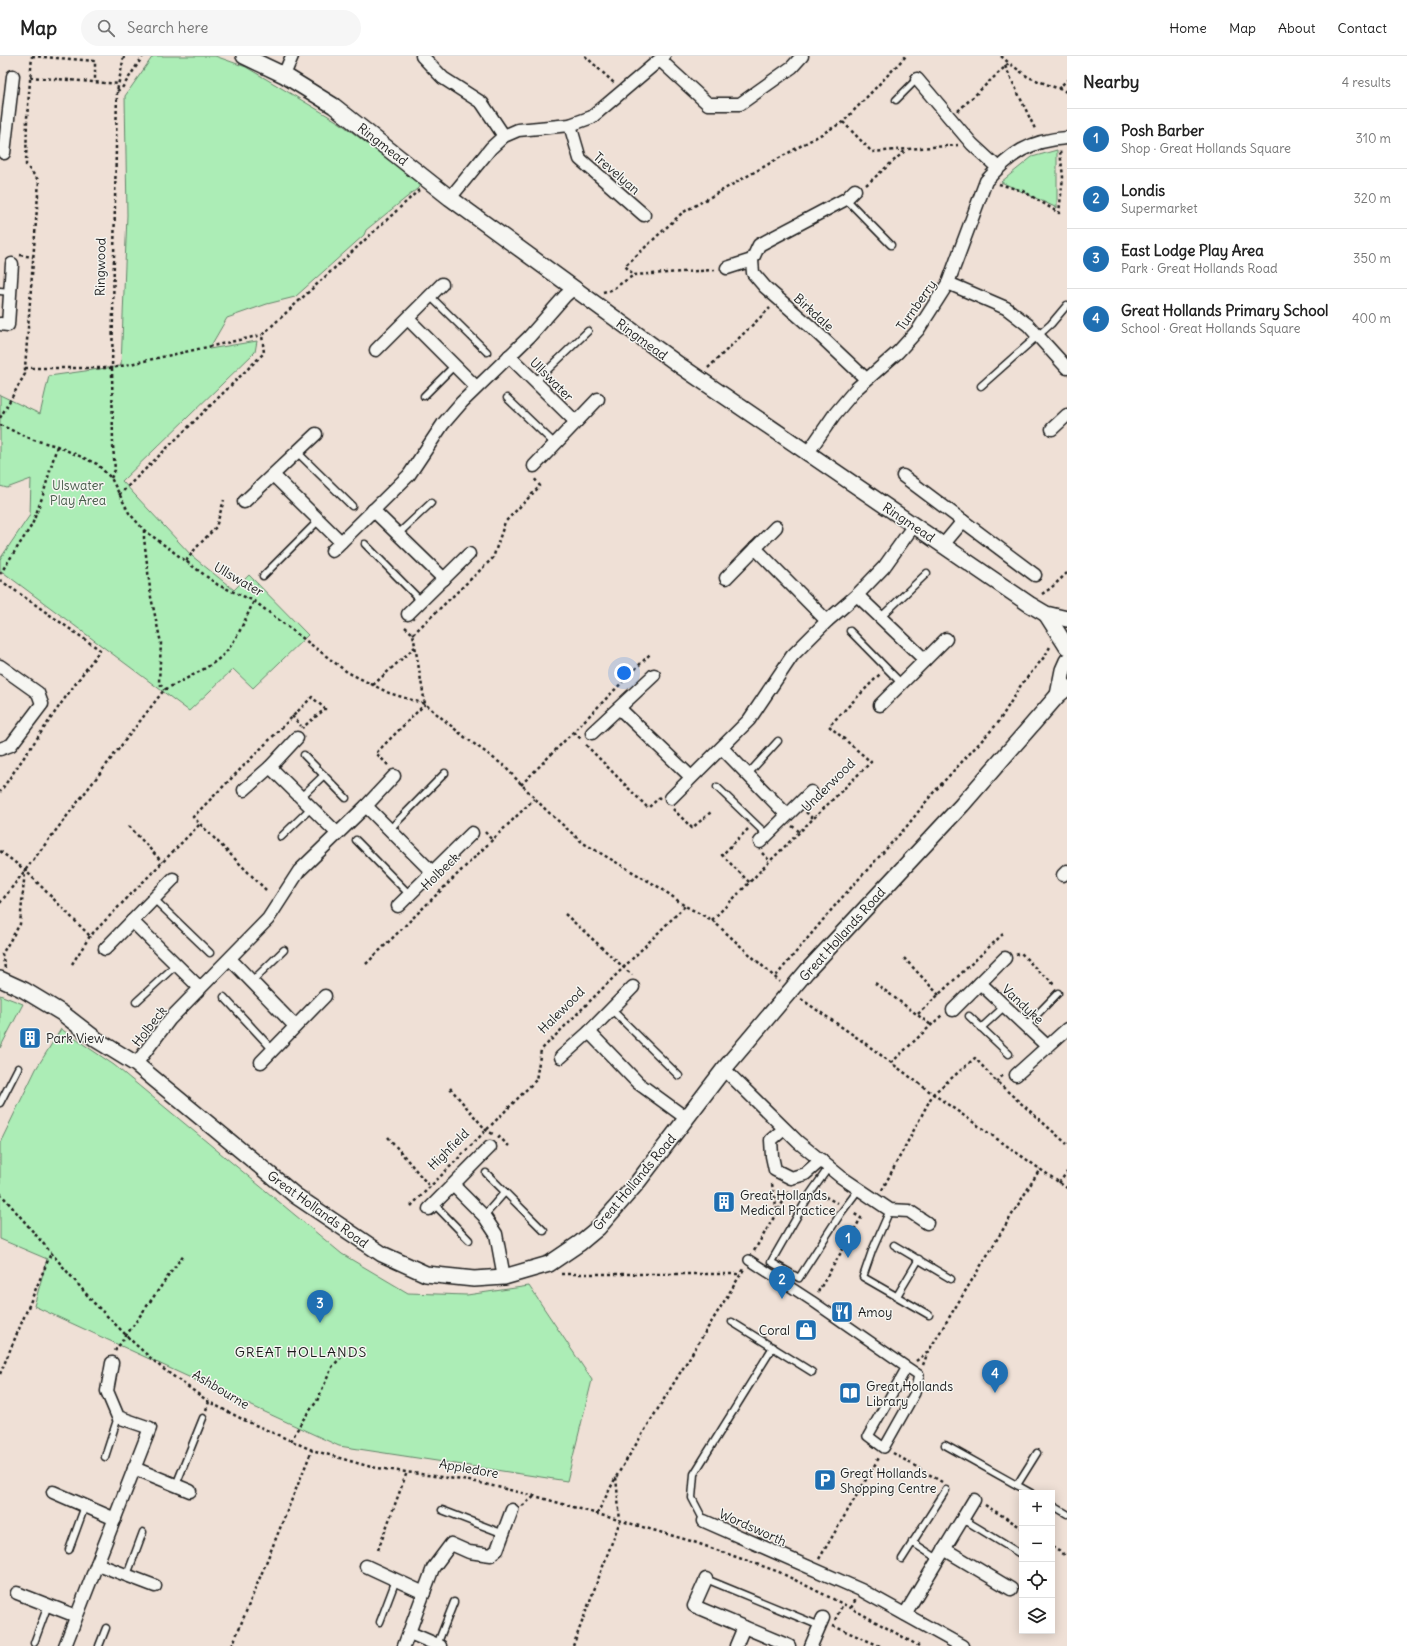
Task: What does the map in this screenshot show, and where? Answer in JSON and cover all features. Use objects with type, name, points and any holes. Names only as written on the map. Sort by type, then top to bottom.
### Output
[{"type":"street","name":"Ringmead","points":[[244,56],[284,75],[334,106],[450,198],[573,289],[807,454],[1046,614],[1067,619]]},
{"type":"street","points":[[284,75],[292,56]]},
{"type":"street","points":[[422,56],[421,58],[444,78],[482,103],[504,136]]},
{"type":"street","points":[[450,198],[491,148],[504,136],[518,130],[570,125],[592,117],[662,58],[708,104],[740,104],[792,67],[802,56]]},
{"type":"street","points":[[4,153],[4,117],[13,76]]},
{"type":"street","points":[[917,79],[972,144],[998,168]]},
{"type":"street","name":"Trevelyan","points":[[570,125],[580,159],[644,215]]},
{"type":"street","name":"Turnberry","points":[[807,454],[834,414],[866,379],[898,352],[918,330],[948,283],[986,181],[998,168],[1020,150],[1040,141],[1063,139]]},
{"type":"street","points":[[727,268],[752,260],[759,245],[846,199],[855,190]]},
{"type":"street","name":"Birkdale","points":[[752,260],[753,273],[765,287],[812,328],[866,379]]},
{"type":"street","points":[[0,324],[8,325],[5,292],[12,264]]},
{"type":"street","points":[[948,283],[1006,308],[1028,325],[1067,368]]},
{"type":"street","points":[[376,350],[442,284]]},
{"type":"street","name":"Ullswater","points":[[332,551],[409,475],[443,424],[476,387],[509,356],[573,289]]},
{"type":"street","points":[[408,319],[476,387]]},
{"type":"street","name":"Ullswater","points":[[509,356],[576,422]]},
{"type":"street","name":"Ullswater","points":[[534,466],[598,399]]},
{"type":"street","points":[[1052,429],[1067,415]]},
{"type":"street","points":[[244,502],[316,434]]},
{"type":"street","points":[[273,475],[341,542]]},
{"type":"street","points":[[903,476],[1035,575]]},
{"type":"street","points":[[374,510],[444,579]]},
{"type":"street","points":[[943,545],[963,521]]},
{"type":"street","points":[[669,802],[691,777],[749,720],[792,656],[857,595],[884,567],[914,525]]},
{"type":"street","points":[[726,578],[776,527]]},
{"type":"street","points":[[755,548],[827,622]]},
{"type":"street","points":[[404,618],[469,554]]},
{"type":"street","points":[[857,595],[925,660]]},
{"type":"street","name":"Ringmead","points":[[1046,614],[1067,647]]},
{"type":"street","points":[[880,705],[946,640]]},
{"type":"street","name":"Great Hollands Road","points":[[3,973],[24,990],[62,1013],[97,1040],[136,1064],[296,1196],[382,1254],[426,1274],[474,1280],[504,1277],[549,1264],[580,1243],[598,1228],[637,1183],[724,1069],[826,950],[962,805],[1062,692],[1063,670],[1067,661]]},
{"type":"street","points":[[0,666],[38,693],[42,704],[11,745],[0,749]]},
{"type":"street","points":[[592,733],[654,675]]},
{"type":"street","points":[[619,708],[691,777]]},
{"type":"street","points":[[244,790],[270,768],[300,733]]},
{"type":"street","name":"Underwood","points":[[722,748],[787,815]]},
{"type":"street","points":[[270,768],[337,833]]},
{"type":"street","name":"Holbeck","points":[[136,1064],[170,1019],[230,960],[268,919],[298,871],[366,806],[394,776]]},
{"type":"street","name":"Underwood","points":[[764,839],[811,792]]},
{"type":"street","name":"Holbeck","points":[[366,806],[432,872]]},
{"type":"street","name":"Holbeck","points":[[398,906],[472,833]]},
{"type":"street","points":[[106,949],[174,879]]},
{"type":"street","points":[[132,921],[200,988]]},
{"type":"street","points":[[953,1010],[1005,958]]},
{"type":"street","points":[[230,960],[295,1026]]},
{"type":"street","name":"Vandyke","points":[[980,983],[1047,1046]]},
{"type":"street","points":[[561,1057],[589,1032],[633,987]]},
{"type":"street","points":[[261,1062],[325,996]]},
{"type":"street","points":[[1016,1075],[1067,1029]]},
{"type":"street","points":[[589,1032],[638,1083],[686,1118]]},
{"type":"street","points":[[724,1069],[784,1129],[825,1164],[890,1210],[909,1211],[927,1223]]},
{"type":"street","points":[[784,1129],[771,1140],[775,1170],[791,1178],[805,1174],[825,1164]]},
{"type":"street","points":[[431,1206],[490,1147]]},
{"type":"street","points":[[453,1185],[484,1216],[496,1234],[504,1277]]},
{"type":"street","points":[[749,1260],[812,1301],[907,1367],[918,1375],[915,1393],[884,1448],[868,1436],[907,1367]]},
{"type":"street","points":[[65,1646],[150,1428],[118,1417],[107,1391],[112,1363]]},
{"type":"street","points":[[134,1468],[190,1490]]},
{"type":"street","points":[[53,1492],[114,1519]]},
{"type":"street","points":[[905,1614],[963,1519],[979,1502]]},
{"type":"street","points":[[404,1646],[433,1568],[450,1544],[469,1552],[491,1556],[497,1550],[512,1510]]},
{"type":"street","name":"Wordsworth","points":[[704,1521],[861,1590],[962,1646]]},
{"type":"street","points":[[941,1554],[1011,1588]]},
{"type":"street","points":[[97,1564],[155,1586]]},
{"type":"street","points":[[366,1566],[424,1593]]},
{"type":"street","points":[[706,1579],[694,1606],[789,1646]]},
{"type":"street","points":[[16,1593],[76,1616]]},
{"type":"street","points":[[811,1646],[821,1622]]},
{"type":"street","points":[[736,1646],[744,1626]]},
{"type":"street","points":[[410,1633],[439,1645]]},
{"type":"lane","points":[[896,100],[917,79]]},
{"type":"lane","points":[[846,199],[891,245]]},
{"type":"lane","points":[[430,296],[487,352]]},
{"type":"lane","points":[[981,386],[1051,324],[1067,305]]},
{"type":"lane","points":[[535,382],[588,331]]},
{"type":"lane","points":[[424,396],[454,366]]},
{"type":"lane","points":[[507,398],[555,444]]},
{"type":"lane","points":[[297,452],[352,506]]},
{"type":"lane","points":[[398,534],[431,503]]},
{"type":"lane","points":[[263,576],[319,520]]},
{"type":"lane","points":[[365,544],[421,602]]},
{"type":"lane","points":[[881,617],[927,573]]},
{"type":"lane","points":[[850,631],[902,683]]},
{"type":"lane","points":[[748,774],[778,741]]},
{"type":"lane","points":[[304,755],[346,798]]},
{"type":"lane","points":[[390,829],[445,773]]},
{"type":"lane","points":[[301,797],[324,776]]},
{"type":"lane","points":[[717,787],[754,823],[764,839]]},
{"type":"lane","points":[[281,836],[311,808]]},
{"type":"lane","points":[[356,840],[410,894]]},
{"type":"lane","points":[[154,899],[210,953]]},
{"type":"lane","points":[[251,982],[284,950]]},
{"type":"lane","points":[[136,1002],[176,965]]},
{"type":"lane","points":[[1026,1026],[1058,994]]},
{"type":"lane","points":[[224,997],[272,1049]]},
{"type":"lane","points":[[981,1028],[1005,1006]]},
{"type":"lane","points":[[611,1009],[679,1076]]},
{"type":"lane","points":[[969,1016],[1009,1054]]},
{"type":"lane","points":[[0,1103],[18,1068]]},
{"type":"lane","points":[[825,1164],[811,1192],[771,1262],[799,1278],[843,1210],[859,1189]]},
{"type":"lane","points":[[486,1173],[544,1231]]},
{"type":"lane","points":[[484,1216],[505,1192]]},
{"type":"lane","points":[[431,1206],[469,1240]]},
{"type":"lane","points":[[890,1210],[872,1251],[863,1277],[929,1315]]},
{"type":"lane","points":[[894,1245],[951,1279]]},
{"type":"lane","points":[[897,1296],[919,1259]]},
{"type":"lane","points":[[732,1322],[812,1372]]},
{"type":"lane","name":"Wordsworth","points":[[704,1521],[692,1498],[694,1474],[773,1347]]},
{"type":"lane","points":[[105,1457],[118,1417]]},
{"type":"lane","points":[[176,1485],[203,1418]]},
{"type":"lane","points":[[945,1445],[1024,1490]]},
{"type":"lane","points":[[1017,1486],[1037,1452]]},
{"type":"lane","points":[[902,1559],[946,1487]]},
{"type":"lane","points":[[69,1550],[85,1506]]},
{"type":"lane","points":[[1055,1507],[1067,1514]]},
{"type":"lane","points":[[442,1510],[504,1534]]},
{"type":"lane","points":[[963,1519],[1019,1553]]},
{"type":"lane","points":[[127,1575],[143,1532]]},
{"type":"lane","points":[[912,1542],[941,1554]]},
{"type":"lane","points":[[706,1579],[821,1622]]},
{"type":"lane","points":[[380,1622],[396,1580]]},
{"type":"lane","points":[[439,1645],[454,1602]]},
{"type":"lane","points":[[34,1643],[48,1605]]},
{"type":"lane","points":[[99,1646],[106,1628]]},
{"type":"path","points":[[0,418],[25,374],[39,181],[26,166],[32,56],[95,61],[95,82]]},
{"type":"path","name":"Ringwood","points":[[111,478],[115,470],[112,446],[112,368],[117,91],[124,56]]},
{"type":"path","points":[[117,91],[122,88],[143,56]]},
{"type":"path","points":[[585,56],[623,91]]},
{"type":"path","points":[[634,275],[626,266],[682,213],[843,122],[906,56]]},
{"type":"path","points":[[1001,56],[1008,63],[1028,77],[1067,92]]},
{"type":"path","points":[[951,118],[1008,63]]},
{"type":"path","points":[[1005,66],[1040,141]]},
{"type":"path","points":[[30,77],[119,84]]},
{"type":"path","points":[[1058,89],[1067,80]]},
{"type":"path","points":[[843,122],[872,152],[972,144]]},
{"type":"path","points":[[986,181],[1023,191],[1059,213],[1063,177],[1063,139]]},
{"type":"path","points":[[855,190],[868,184],[907,149]]},
{"type":"path","points":[[25,368],[112,368],[262,335],[420,188]]},
{"type":"path","points":[[600,292],[611,290],[634,275],[697,272],[727,268]]},
{"type":"path","points":[[707,369],[779,299]]},
{"type":"path","points":[[119,495],[264,353],[262,335]]},
{"type":"path","points":[[0,425],[34,440],[57,446],[97,464],[111,478]]},
{"type":"path","points":[[0,574],[32,525],[43,495],[57,446]]},
{"type":"path","points":[[413,634],[493,558],[505,522],[540,486],[533,476],[534,466]]},
{"type":"path","name":"Ullswater","points":[[111,478],[129,513],[144,530],[218,585],[254,601],[347,672],[389,693],[425,704]]},
{"type":"path","points":[[186,561],[216,527],[224,500]]},
{"type":"path","points":[[144,530],[151,597],[160,643],[159,682],[164,690]]},
{"type":"path","points":[[1042,594],[1067,573]]},
{"type":"path","points":[[0,580],[100,650],[0,792]]},
{"type":"path","points":[[0,903],[164,690],[202,670],[222,656],[232,645],[254,601]]},
{"type":"path","points":[[404,618],[413,634],[425,704],[462,735],[503,765],[534,799],[583,843],[662,889],[685,906],[712,920],[782,983]]},
{"type":"path","points":[[776,976],[838,902],[907,826],[933,793],[991,732],[1014,699],[1021,685],[1044,656],[1051,644]]},
{"type":"path","points":[[373,685],[415,647]]},
{"type":"path","points":[[521,785],[651,653]]},
{"type":"path","name":"Underwood","points":[[742,890],[770,860],[870,762],[829,726],[886,668]]},
{"type":"path","points":[[394,776],[391,768],[376,753],[425,704]]},
{"type":"path","points":[[292,716],[300,733]]},
{"type":"path","points":[[574,732],[648,808],[660,796],[669,802],[692,828],[711,812]]},
{"type":"path","name":"Holbeck","points":[[366,964],[534,799]]},
{"type":"path","points":[[750,883],[722,855],[754,823]]},
{"type":"path","points":[[72,964],[90,936],[200,824]]},
{"type":"path","points":[[128,826],[162,862]]},
{"type":"path","points":[[0,851],[25,870],[90,936]]},
{"type":"path","points":[[3,973],[2,954],[20,924],[25,870]]},
{"type":"path","points":[[712,920],[739,893]]},
{"type":"path","name":"Halewood","points":[[536,1080],[541,1050],[685,906]]},
{"type":"path","points":[[565,914],[638,980],[633,987]]},
{"type":"path","points":[[918,1014],[1003,934]]},
{"type":"path","points":[[1005,958],[1020,953],[1041,974],[1047,977],[1055,985],[1058,994]]},
{"type":"path","points":[[904,958],[939,995]]},
{"type":"path","points":[[875,983],[931,1025]]},
{"type":"path","points":[[799,998],[1067,1188]]},
{"type":"path","points":[[892,1063],[944,1013],[953,1010]]},
{"type":"path","points":[[881,1193],[933,1094],[975,1058],[997,1082],[1067,1144]]},
{"type":"path","name":"Highfield","points":[[411,1206],[536,1080]]},
{"type":"path","name":"Highfield","points":[[450,1088],[486,1130],[501,1138],[509,1146]]},
{"type":"path","name":"Highfield","points":[[388,1137],[430,1187]]},
{"type":"path","points":[[918,1375],[928,1352],[1040,1169]]},
{"type":"path","points":[[1059,1183],[1067,1172]]},
{"type":"path","points":[[772,1184],[777,1212]]},
{"type":"path","points":[[597,1514],[616,1477],[749,1260],[790,1190],[790,1187]]},
{"type":"path","points":[[811,1192],[843,1210],[861,1218],[812,1301]]},
{"type":"path","name":"Ashbourne","points":[[0,1193],[94,1303],[126,1336],[162,1368],[209,1402],[244,1420],[312,1450]]},
{"type":"path","points":[[0,1374],[51,1253]]},
{"type":"path","points":[[112,1363],[115,1351],[184,1254]]},
{"type":"path","points":[[549,1264],[556,1274],[740,1274]]},
{"type":"path","points":[[291,1441],[302,1421],[317,1402],[332,1367],[346,1352]]},
{"type":"path","points":[[817,1562],[884,1448],[946,1487]]},
{"type":"path","points":[[232,1646],[312,1450]]},
{"type":"path","name":"Appledore","points":[[312,1450],[371,1467],[476,1482],[535,1496],[620,1521]]},
{"type":"path","points":[[378,1550],[407,1472]]},
{"type":"path","points":[[573,1646],[620,1521],[616,1477]]},
{"type":"path","points":[[979,1502],[1019,1526]]},
{"type":"path","points":[[620,1521],[691,1542],[778,1572],[843,1604],[919,1646]]},
{"type":"path","points":[[1055,1549],[1067,1556]]},
{"type":"path","points":[[843,1604],[832,1626],[880,1646]]},
{"type":"green space","name":"Ulswater Play Area","points":[[153,56],[215,56],[246,67],[340,123],[422,185],[366,230],[364,235],[295,297],[267,304],[227,318],[209,349],[257,341],[255,352],[122,481],[192,556],[234,590],[249,575],[308,635],[253,688],[233,669],[189,711],[0,570],[0,559],[30,515],[31,479],[7,488],[0,486],[0,395],[40,414],[49,376],[121,366],[127,215],[125,96]]},
{"type":"green space","points":[[1057,150],[1057,208],[1001,182],[1032,157]]},
{"type":"green space","points":[[0,995],[23,1004],[0,1048]]},
{"type":"green space","points":[[61,1029],[114,1065],[342,1254],[408,1293],[467,1295],[529,1286],[592,1380],[567,1481],[339,1446],[34,1306],[47,1259],[0,1239],[0,1143],[36,1069]]},
{"type":"place","name":"Park View","points":[[30,1038]]},
{"type":"place","name":"Great Hollands Medical Practice","points":[[724,1202]]},
{"type":"place","name":"Posh Barber","points":[[848,1258]]},
{"type":"place","name":"Londis","points":[[782,1299]]},
{"type":"place","name":"Amoy","points":[[842,1312]]},
{"type":"place","name":"East Lodge Play Area","points":[[320,1323]]},
{"type":"place","name":"Coral","points":[[806,1330]]},
{"type":"place","name":"Great Hollands Library","points":[[850,1393]]},
{"type":"place","name":"Great Hollands Primary School","points":[[995,1393]]},
{"type":"place","name":"Great Hollands Shopping Centre","points":[[825,1480]]},
{"type":"district","name":"GREAT HOLLANDS","points":[[301,1352]]}]
